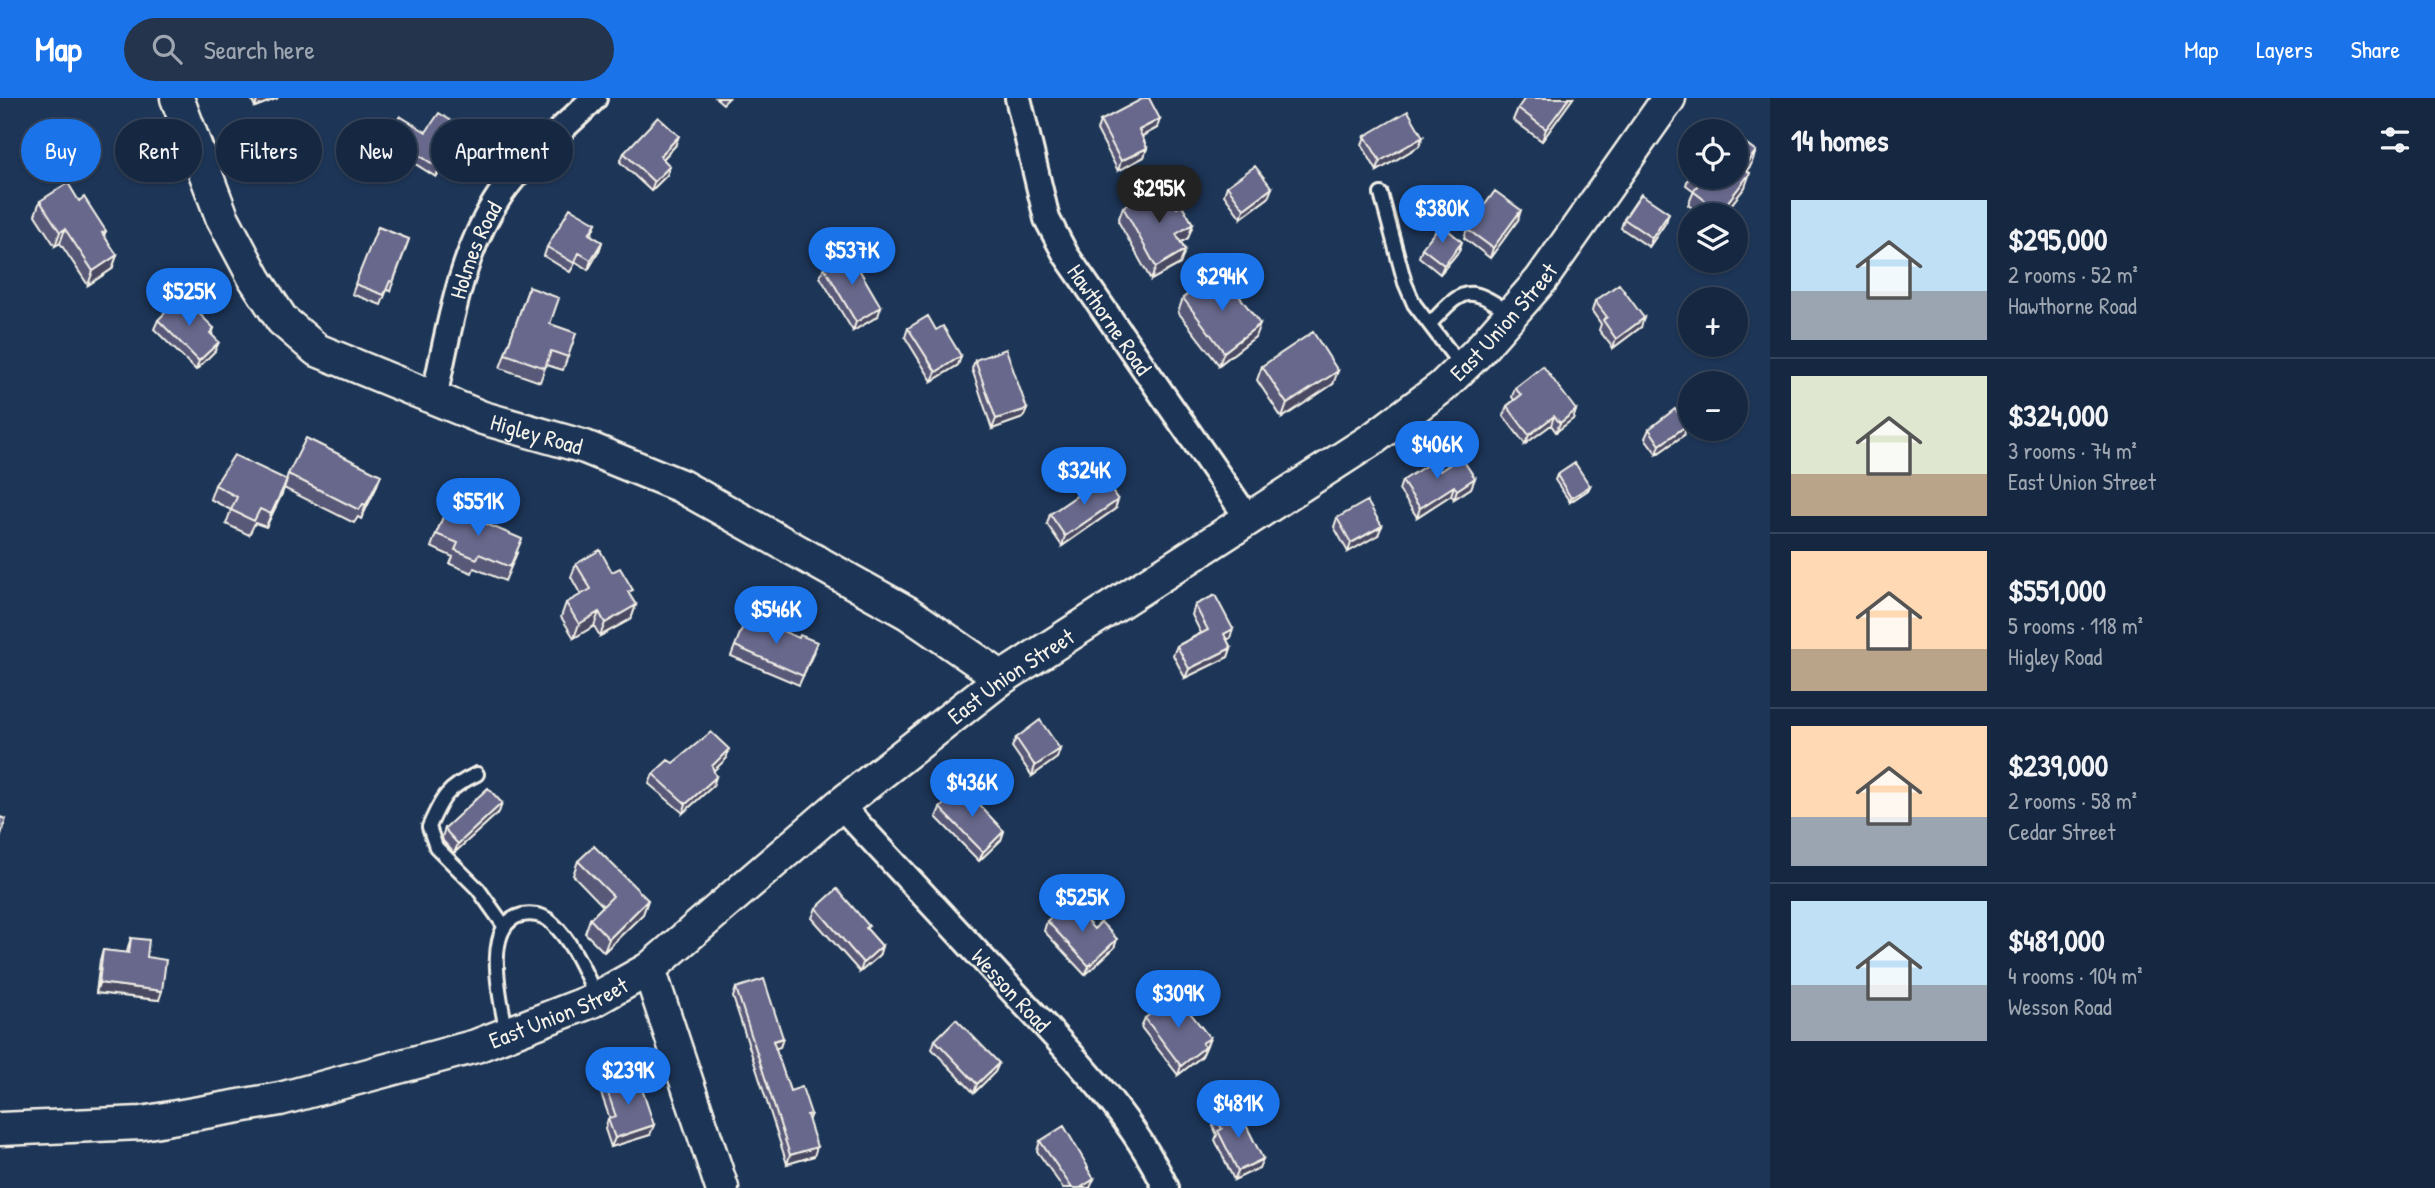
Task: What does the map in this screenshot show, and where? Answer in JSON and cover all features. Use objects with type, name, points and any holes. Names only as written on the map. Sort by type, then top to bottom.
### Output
[{"type":"street","name":"Higley Road","points":[[177,98],[222,217],[255,279],[282,320],[317,350],[483,418],[584,447],[681,486],[908,613],[1002,678]]},
{"type":"street","name":"Holmes Road","points":[[433,398],[454,304],[479,231],[501,194],[533,155],[594,98]]},
{"type":"street","name":"Hawthorne Road","points":[[1018,98],[1047,219],[1066,255],[1249,520]]},
{"type":"street","name":"East Union Street","points":[[0,1129],[142,1123],[280,1099],[476,1046],[597,998],[649,969],[841,805],[1002,678],[1374,438],[1442,387],[1541,280],[1669,98]]},
{"type":"street","name":"Wesson Road","points":[[841,805],[1081,1065],[1139,1139],[1153,1160],[1166,1188]]},
{"type":"street","points":[[649,969],[722,1188]]},
{"type":"lane","points":[[1381,194],[1405,283],[1414,304],[1462,368]]},
{"type":"lane","points":[[1430,324],[1456,298],[1472,292],[1485,295],[1511,314]]},
{"type":"lane","points":[[477,774],[456,784],[440,802],[429,827],[436,847],[478,889],[505,927]]},
{"type":"lane","points":[[507,1035],[496,964],[498,943],[505,927],[520,916],[542,915],[554,925],[572,950],[597,998]]},
{"type":"building","points":[[1144,98],[1149,98],[1160,119],[1139,130],[1147,148],[1121,161],[1100,121]]},
{"type":"building","points":[[1525,98],[1569,98],[1546,129],[1518,108]]},
{"type":"building","points":[[1408,111],[1423,137],[1380,161],[1365,136]]},
{"type":"building","points":[[439,113],[448,119],[435,119]]},
{"type":"building","points":[[658,117],[679,136],[660,156],[670,166],[654,182],[624,153]]},
{"type":"building","points":[[431,125],[431,163],[417,154],[417,126],[426,132]]},
{"type":"building","points":[[1748,145],[1756,151],[1748,161]]},
{"type":"building","points":[[1255,166],[1272,188],[1244,209],[1227,186]]},
{"type":"building","points":[[68,183],[79,201],[84,197],[106,231],[102,233],[117,255],[93,271],[65,229],[60,232],[40,201]]},
{"type":"building","points":[[1738,189],[1727,203],[1708,203],[1693,191]]},
{"type":"building","points":[[1495,191],[1521,210],[1493,248],[1467,229]]},
{"type":"building","points":[[1150,192],[1170,198],[1177,208],[1182,205],[1193,224],[1176,234],[1185,250],[1156,267],[1123,207]]},
{"type":"building","points":[[1641,194],[1669,213],[1652,238],[1624,219]]},
{"type":"building","points":[[570,208],[596,223],[589,234],[602,242],[591,260],[579,253],[574,263],[547,247]]},
{"type":"building","points":[[1441,224],[1462,242],[1444,265],[1422,248]]},
{"type":"building","points":[[378,227],[409,239],[393,282],[390,281],[384,295],[355,284]]},
{"type":"building","points":[[849,252],[881,307],[856,322],[824,267]]},
{"type":"building","points":[[1209,278],[1217,290],[1229,282],[1260,324],[1224,352],[1183,298]]},
{"type":"building","points":[[1619,284],[1644,318],[1616,339],[1603,320],[1607,317],[1595,301]]},
{"type":"building","points":[[529,287],[559,298],[550,324],[576,333],[568,357],[551,351],[545,368],[505,354]]},
{"type":"building","points":[[181,296],[214,328],[210,333],[219,342],[199,361],[158,320]]},
{"type":"building","points":[[928,316],[936,330],[943,326],[961,356],[936,372],[908,328]]},
{"type":"building","points":[[1313,332],[1338,371],[1287,404],[1262,366]]},
{"type":"building","points":[[1006,349],[1027,409],[996,419],[975,360]]},
{"type":"building","points":[[1543,366],[1576,410],[1560,423],[1554,416],[1529,435],[1507,406],[1521,395],[1515,388]]},
{"type":"building","points":[[1675,409],[1678,413],[1678,432],[1660,445],[1649,429]]},
{"type":"building","points":[[306,438],[381,475],[366,505],[363,504],[359,510],[288,474]]},
{"type":"building","points":[[234,455],[287,480],[271,514],[260,509],[254,521],[231,510],[237,497],[215,485]]},
{"type":"building","points":[[1461,457],[1475,478],[1457,490],[1454,486],[1420,508],[1402,481],[1433,461],[1440,471]]},
{"type":"building","points":[[1575,463],[1590,486],[1571,498],[1557,475]]},
{"type":"building","points":[[1103,478],[1118,500],[1065,536],[1050,514]]},
{"type":"building","points":[[1367,501],[1382,526],[1351,543],[1337,518]]},
{"type":"building","points":[[447,507],[522,539],[510,567],[479,554],[477,559],[455,550],[458,543],[436,534]]},
{"type":"building","points":[[600,550],[612,572],[620,568],[633,590],[628,592],[636,605],[605,623],[599,612],[579,624],[566,603],[591,589],[576,564]]},
{"type":"building","points":[[1215,595],[1233,629],[1224,634],[1231,648],[1189,669],[1177,646],[1208,630],[1195,605]]},
{"type":"building","points":[[747,616],[799,638],[800,635],[817,642],[803,676],[735,646]]},
{"type":"building","points":[[1040,720],[1060,749],[1035,766],[1016,738]]},
{"type":"building","points":[[711,732],[729,749],[712,766],[716,777],[686,804],[653,774],[668,760],[673,763]]},
{"type":"building","points":[[962,787],[1004,831],[983,852],[940,808]]},
{"type":"building","points":[[488,788],[502,803],[458,844],[445,828]]},
{"type":"building","points":[[0,817],[6,819],[0,838]]},
{"type":"building","points":[[594,846],[648,900],[609,939],[590,919],[613,896],[578,861]]},
{"type":"building","points":[[837,889],[869,926],[866,928],[882,946],[863,963],[816,908]]},
{"type":"building","points":[[1069,901],[1094,929],[1101,922],[1117,939],[1089,966],[1047,921]]},
{"type":"building","points":[[131,938],[149,940],[147,957],[166,960],[162,991],[99,983],[103,950],[129,953]]},
{"type":"building","points":[[764,979],[783,1038],[773,1041],[790,1091],[802,1087],[811,1114],[807,1115],[817,1147],[790,1155],[736,988]]},
{"type":"building","points":[[1176,995],[1210,1038],[1202,1043],[1205,1047],[1181,1066],[1145,1018]]},
{"type":"building","points":[[956,1019],[999,1063],[977,1084],[935,1040]]},
{"type":"building","points":[[638,1077],[654,1125],[615,1138],[608,1119],[616,1117],[605,1084]]},
{"type":"building","points":[[1237,1107],[1263,1159],[1238,1171],[1218,1131],[1222,1129],[1216,1117]]},
{"type":"building","points":[[1064,1126],[1094,1179],[1080,1188],[1072,1188],[1040,1141]]}]
